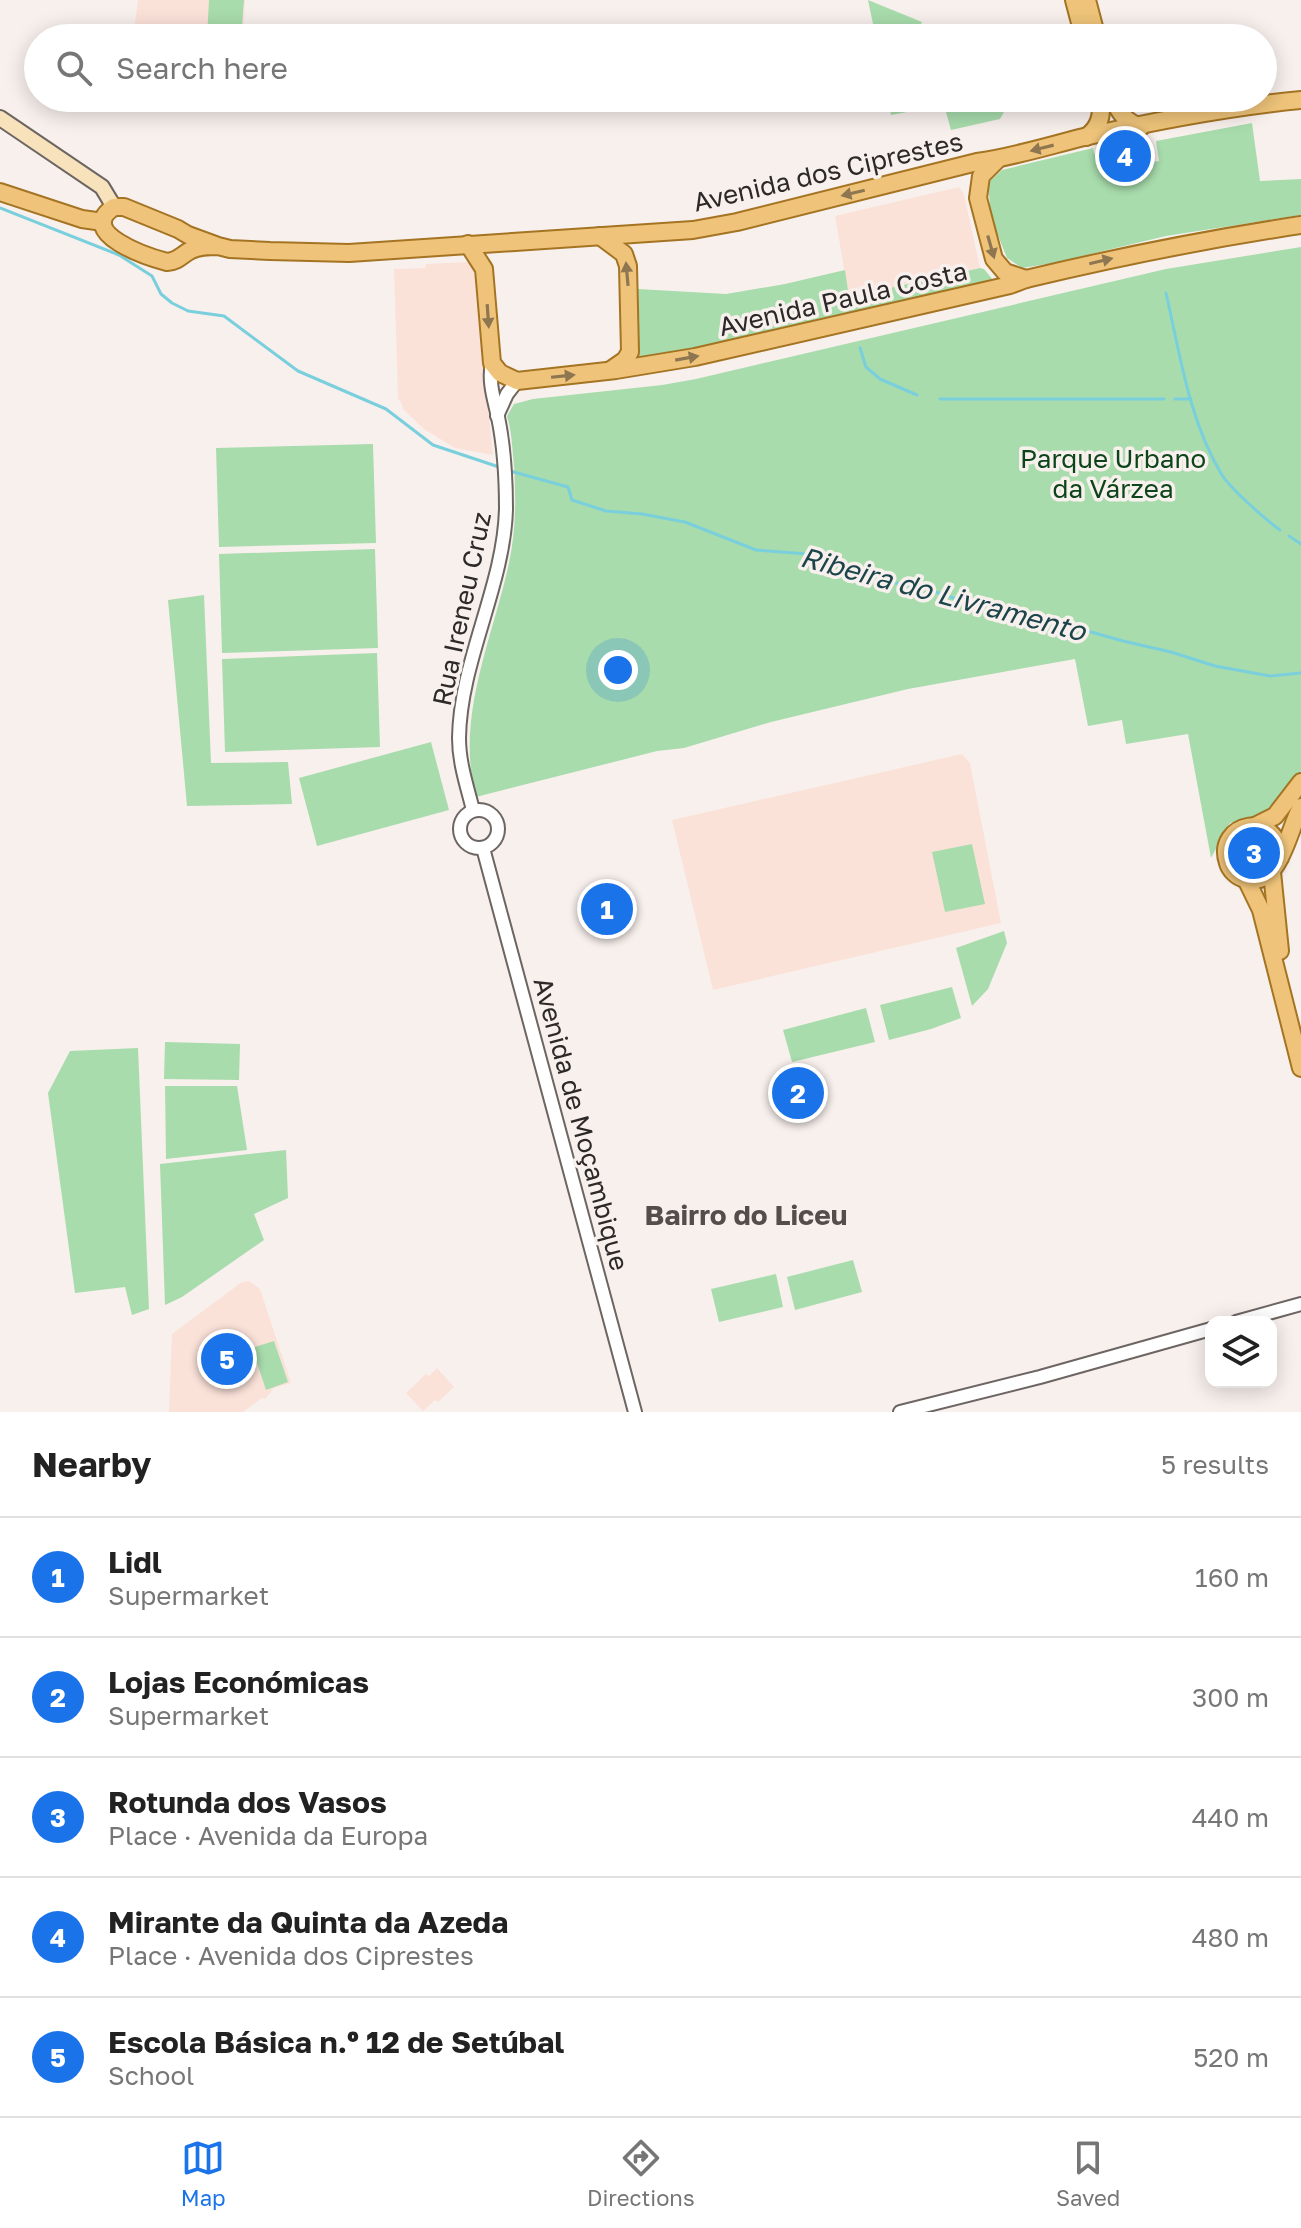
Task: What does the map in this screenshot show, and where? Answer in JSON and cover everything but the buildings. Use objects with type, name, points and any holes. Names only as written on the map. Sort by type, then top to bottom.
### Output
[{"type":"main road","points":[[1074,0],[1080,24]]},
{"type":"main road","points":[[1087,0],[1093,24]]},
{"type":"main road","name":"Avenida dos Ciprestes","points":[[1277,103],[1301,100]]},
{"type":"main road","points":[[1086,137],[1093,133],[1101,112]]},
{"type":"main road","points":[[1122,112],[1128,121],[1141,127]]},
{"type":"main road","name":"Avenida dos Ciprestes","points":[[114,207],[124,207],[218,246],[270,251],[349,253],[693,230],[1086,137],[1215,112]]},
{"type":"main road","points":[[0,118],[96,182],[114,207],[106,213],[103,222],[82,219],[0,192]]},
{"type":"main road","points":[[998,159],[981,176],[978,198],[994,259],[1005,272],[1026,279]]},
{"type":"main road","name":"Avenida dos Ciprestes","points":[[103,222],[104,232],[111,239],[162,261],[172,262],[202,246],[218,246]]},
{"type":"main road","name":"Avenida Paula Costa","points":[[517,381],[610,371],[726,350],[1182,243],[1301,225]]},
{"type":"main road","points":[[182,232],[187,244],[185,254]]},
{"type":"main road","points":[[600,236],[624,254],[628,266],[630,352],[610,371]]},
{"type":"main road","points":[[484,269],[509,243]]},
{"type":"main road","points":[[468,244],[484,269],[492,363],[500,373],[517,381]]},
{"type":"main road","points":[[1255,826],[1275,816],[1301,782]]},
{"type":"main road","points":[[1301,807],[1276,865],[1263,878],[1246,879],[1233,872],[1228,864],[1227,845],[1239,829],[1255,826],[1271,832],[1280,847],[1276,865],[1279,944],[1301,1034]]},
{"type":"main road","points":[[1246,879],[1261,910],[1301,1068]]},
{"type":"street","name":"Rua Ireneu Cruz","points":[[473,810],[461,761],[460,730],[466,690],[502,547],[505,520],[505,478],[494,407],[492,363]]},
{"type":"street","points":[[497,416],[517,381]]},
{"type":"street","points":[[473,810],[490,813],[497,822],[498,834],[483,848],[472,847],[460,834],[460,822],[473,810]]},
{"type":"street","name":"Avenida de Moçambique","points":[[483,848],[635,1412]]},
{"type":"street","points":[[1258,1316],[1301,1304]]},
{"type":"street","points":[[900,1412],[1205,1331]]},
{"type":"shaded area","points":[[138,0],[245,0],[244,24],[135,23]]},
{"type":"shaded area","points":[[959,187],[964,194],[980,268],[849,297],[835,216]]},
{"type":"shaded area","points":[[473,263],[493,455],[455,448],[424,429],[403,409],[398,399],[394,269]]},
{"type":"shaded area","points":[[962,754],[970,763],[1001,923],[713,990],[672,820]]},
{"type":"shaded area","points":[[249,1281],[260,1289],[291,1383],[274,1388],[265,1399],[243,1412],[169,1412],[172,1334],[242,1282]]},
{"type":"shaded area","points":[[437,1368],[454,1387],[423,1411],[406,1393]]},
{"type":"green space","points":[[209,0],[244,0],[242,24],[208,24]]},
{"type":"green space","points":[[868,0],[922,22],[921,24],[873,24]]},
{"type":"green space","points":[[946,112],[1004,112],[1000,119],[951,130]]},
{"type":"green space","points":[[1252,123],[1260,181],[1301,179],[1301,215],[1166,236],[1022,268],[1007,258],[991,218],[988,183],[1002,170],[1093,148],[1094,154],[1103,152],[1106,169],[1159,161],[1156,141]]},
{"type":"green space","name":"Parque Urbano da Várzea","points":[[1301,247],[1301,771],[1262,814],[1230,823],[1211,858],[1188,734],[1126,744],[1122,720],[1088,726],[1075,659],[908,689],[771,722],[684,748],[657,751],[476,797],[470,738],[473,708],[513,538],[515,477],[507,416],[514,404],[696,379],[1166,269]]},
{"type":"green space","points":[[980,268],[993,280],[984,285],[813,325],[629,363],[635,350],[638,289],[726,294],[845,270],[849,297]]},
{"type":"green space","points":[[373,444],[376,543],[219,547],[216,448]]},
{"type":"green space","points":[[375,549],[378,648],[222,653],[219,554]]},
{"type":"green space","points":[[204,595],[211,763],[288,762],[292,804],[187,806],[168,600]]},
{"type":"green space","points":[[377,653],[380,747],[225,752],[222,659]]},
{"type":"green space","points":[[431,742],[449,810],[317,846],[299,778]]},
{"type":"green space","points":[[1253,833],[1266,839],[1272,852],[1266,865],[1253,871],[1240,865],[1234,852],[1240,839]]},
{"type":"green space","points":[[972,844],[985,904],[945,912],[932,852]]},
{"type":"green space","points":[[1004,931],[1007,943],[988,989],[972,1006],[956,948]]},
{"type":"green space","points":[[952,987],[961,1018],[889,1040],[880,1005]]},
{"type":"green space","points":[[866,1008],[875,1042],[792,1062],[783,1030]]},
{"type":"green space","points":[[165,1042],[240,1044],[239,1080],[164,1079]]},
{"type":"green space","points":[[138,1048],[149,1309],[132,1315],[125,1287],[75,1293],[48,1093],[70,1051]]},
{"type":"green space","points":[[165,1086],[237,1086],[247,1150],[166,1159]]},
{"type":"green space","points":[[286,1150],[288,1198],[254,1214],[264,1240],[182,1297],[165,1305],[160,1164]]},
{"type":"green space","points":[[853,1260],[862,1292],[795,1310],[787,1277]]},
{"type":"green space","points":[[776,1274],[783,1307],[719,1322],[711,1289]]},
{"type":"green space","points":[[274,1341],[288,1382],[266,1390],[252,1348]]},
{"type":"waterway","name":"Ribeira do Livramento","points":[[0,208],[119,255],[152,276],[161,294],[172,303],[188,311],[224,316],[298,371],[386,409],[433,445],[499,467]]},
{"type":"waterway","points":[[1166,293],[1193,410],[1211,454],[1233,488],[1280,530]]},
{"type":"waterway","points":[[860,348],[866,367],[880,379],[917,395]]},
{"type":"waterway","points":[[940,399],[1164,399]]},
{"type":"waterway","points":[[1175,399],[1191,399]]},
{"type":"waterway","name":"Ribeira do Livramento","points":[[510,471],[568,487],[572,500],[606,511],[685,522],[756,550],[820,555],[856,567],[879,580],[924,588],[980,607],[1013,610],[1215,666],[1270,676],[1301,673]]},
{"type":"waterway","points":[[1289,536],[1301,544]]},
{"type":"place","name":"Mirante da Quinta da Azeda","points":[[1125,156]]},
{"type":"place","name":"Rotunda dos Vasos","points":[[1254,853]]},
{"type":"place","name":"Lidl","points":[[607,909]]},
{"type":"place","name":"Lojas Económicas","points":[[798,1093]]},
{"type":"place","name":"Escola Básica n.º 12 de Setúbal","points":[[227,1359]]},
{"type":"district","name":"Bairro do Liceu","points":[[746,1215]]}]
